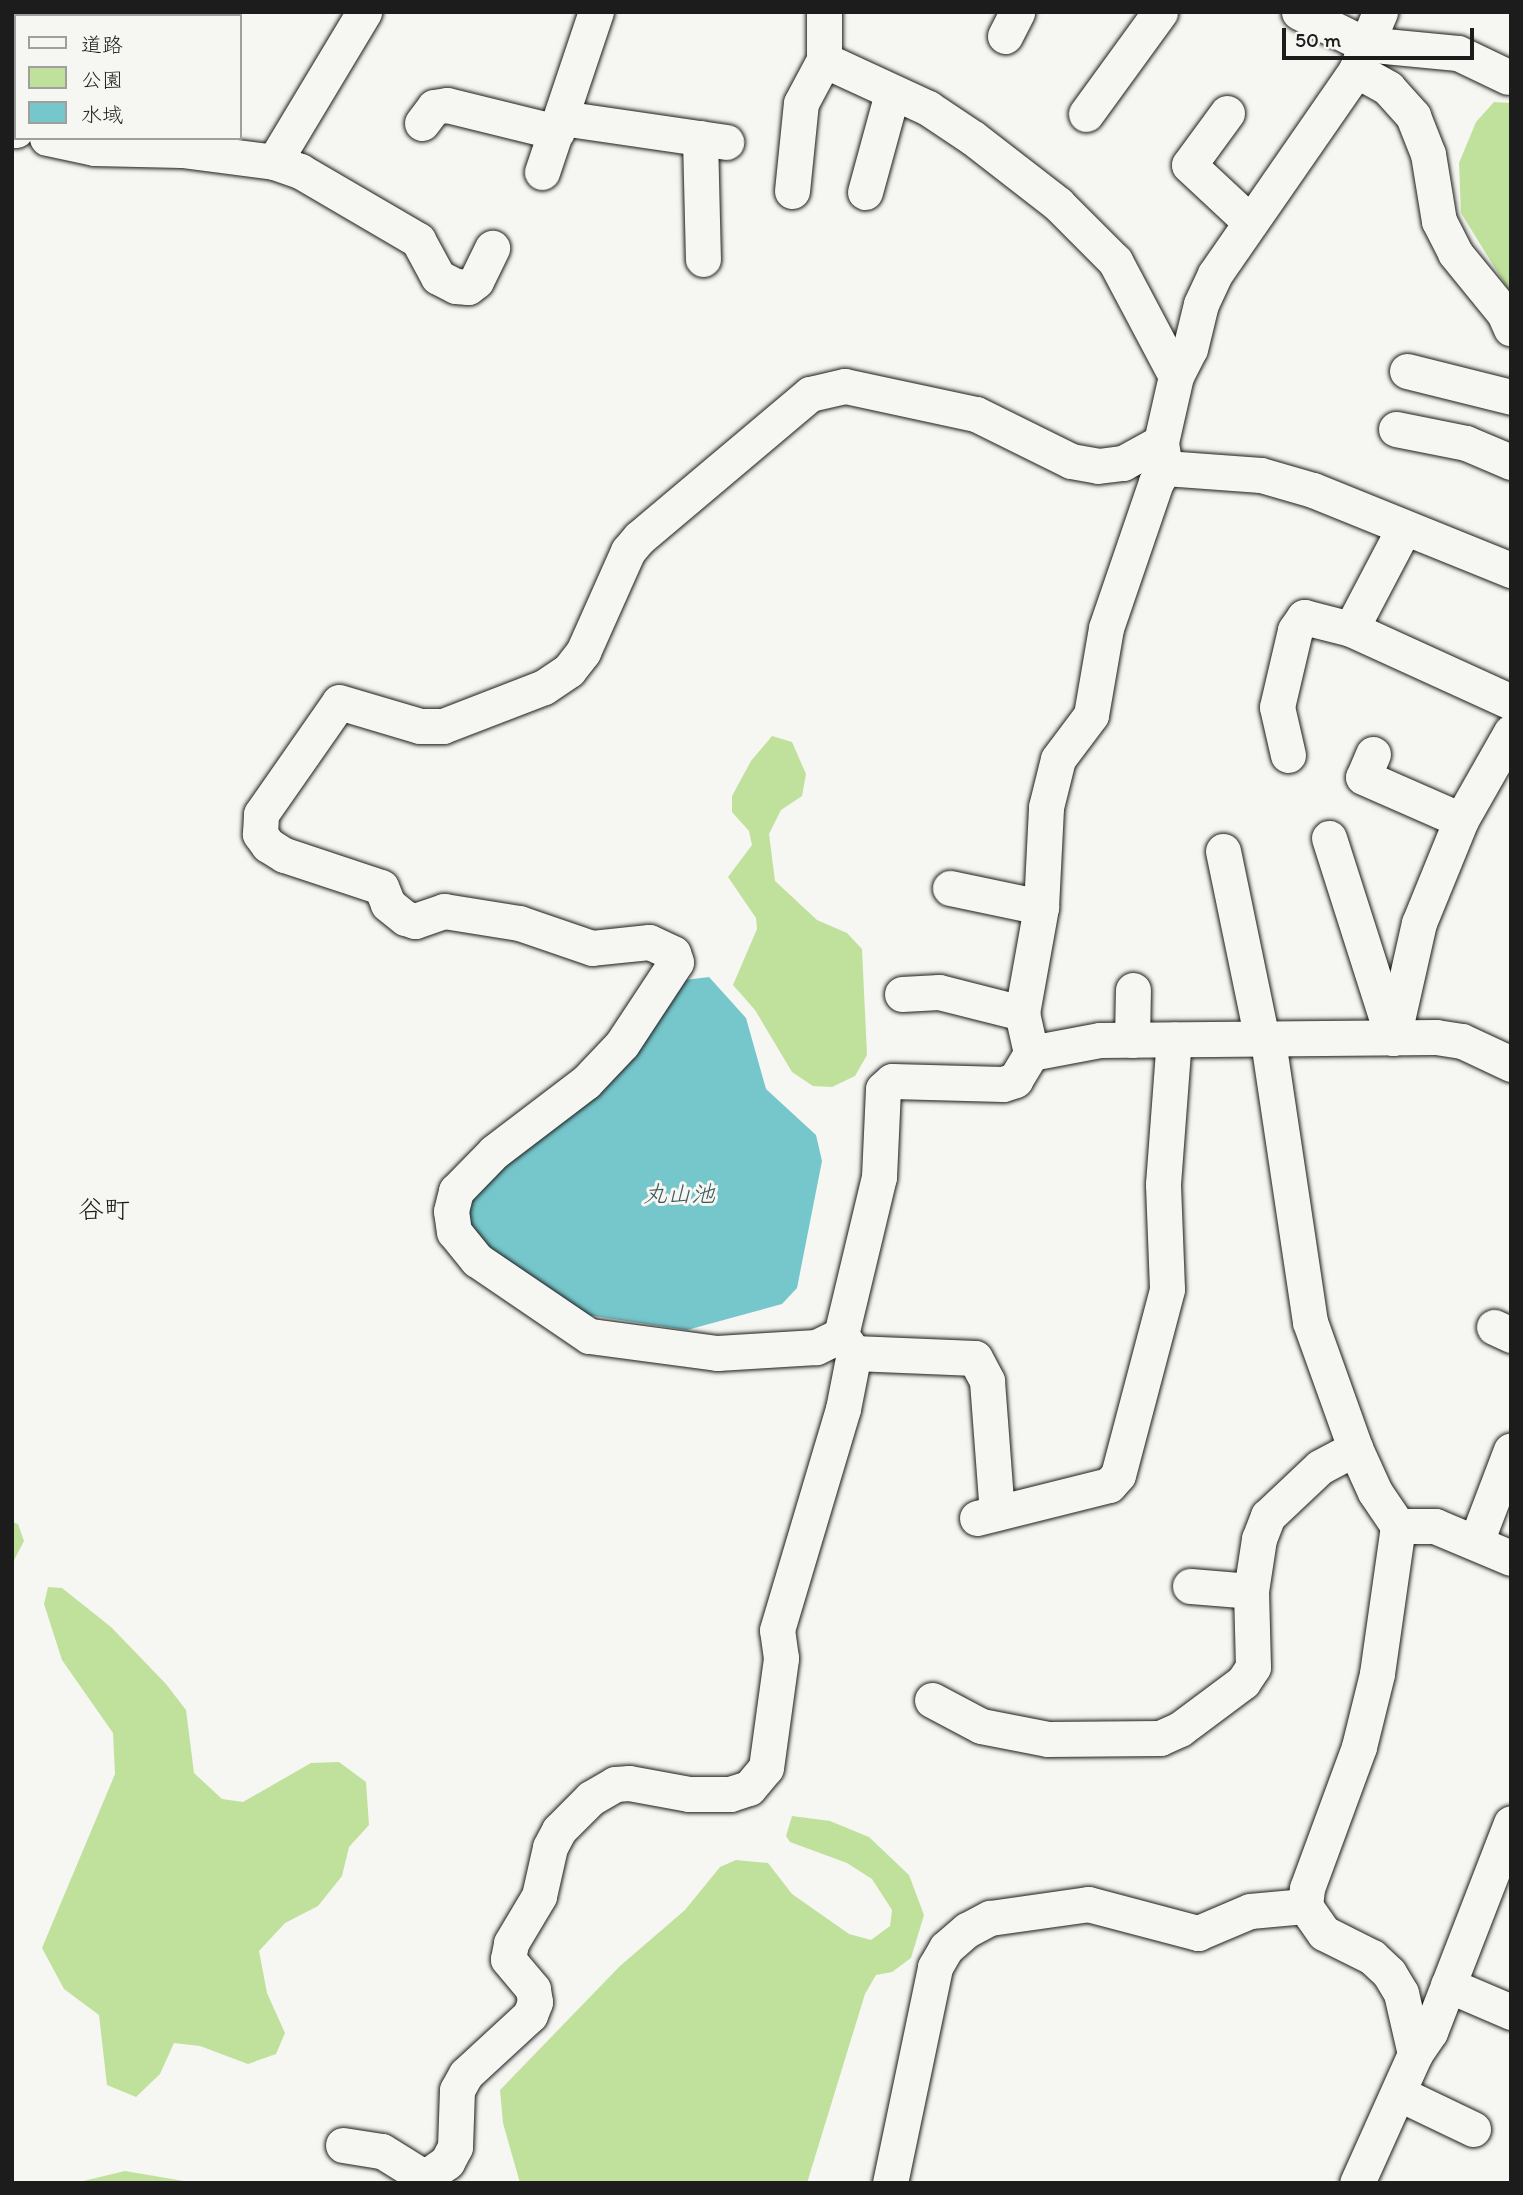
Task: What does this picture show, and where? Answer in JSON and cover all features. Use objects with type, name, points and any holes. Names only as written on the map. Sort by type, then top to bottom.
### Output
[{"type":"street","points":[[274,162],[364,12]]},
{"type":"street","points":[[542,172],[596,12]]},
{"type":"street","points":[[792,191],[802,103],[824,60],[824,12]]},
{"type":"street","points":[[1086,114],[1160,12]]},
{"type":"street","points":[[1299,12],[1360,57],[1413,116],[1428,154],[1439,221],[1455,253],[1504,313],[1511,328]]},
{"type":"street","points":[[343,2145],[382,2151],[419,2174],[430,2174],[447,2162],[456,2147],[457,2090],[466,2074],[530,2015],[535,2002],[533,1990],[508,1959],[511,1943],[539,1896],[559,1830],[591,1798],[615,1784],[629,1783],[689,1794],[730,1794],[749,1788],[766,1768],[781,1658],[777,1630],[843,1409],[847,1344],[879,1177],[883,1089],[892,1081],[1003,1084],[1015,1080],[1031,1053],[1023,1013],[1041,907],[1046,807],[1058,759],[1091,715],[1106,628],[1156,482],[1176,376],[1190,349],[1201,304],[1248,220],[1360,57],[1380,12]]},
{"type":"street","points":[[1360,57],[1458,53],[1507,76]]},
{"type":"street","points":[[824,60],[939,116],[1058,204],[1115,261],[1176,376]]},
{"type":"street","points":[[865,192],[892,93]]},
{"type":"street","points":[[422,123],[434,107],[447,105],[560,125],[713,140],[703,259]]},
{"type":"street","points":[[1227,113],[1189,165],[1248,220]]},
{"type":"street","points":[[56,140],[94,148],[182,150],[274,162],[300,172],[418,240],[438,277],[456,286],[468,287],[476,281],[492,248]]},
{"type":"street","points":[[1407,371],[1511,397]]},
{"type":"street","points":[[1174,1039],[1163,1184],[1167,1290],[1118,1475],[1109,1485],[987,1515],[987,1381],[975,1358],[847,1344],[717,1353],[589,1336],[477,1260],[454,1232],[451,1211],[456,1191],[485,1160],[586,1082],[622,1044],[676,962],[673,953],[649,942],[592,948],[519,923],[444,911],[415,921],[405,918],[388,904],[381,887],[284,855],[268,845],[260,834],[261,814],[339,702],[420,726],[443,726],[544,687],[569,670],[583,652],[628,551],[639,538],[810,394],[845,386],[976,414],[1070,461],[1098,466],[1163,455],[1261,475],[1313,490],[1511,570]]},
{"type":"street","points":[[1396,429],[1466,443],[1511,462]]},
{"type":"street","points":[[1351,629],[1404,528]]},
{"type":"street","points":[[1288,755],[1277,706],[1294,630],[1304,617],[1351,629],[1511,702]]},
{"type":"street","points":[[1393,1038],[1419,923],[1461,820],[1511,732]]},
{"type":"street","points":[[1373,754],[1363,777],[1461,820]]},
{"type":"street","points":[[1329,838],[1393,1038]]},
{"type":"street","points":[[1223,851],[1265,1040],[1310,1322],[1355,1448],[1398,1527],[1377,1674],[1359,1747],[1307,1888],[1306,1906],[1324,1933],[1372,1956],[1389,1973],[1401,1993],[1416,2054]]},
{"type":"street","points":[[950,888],[1041,907]]},
{"type":"street","points":[[1132,1040],[1133,990]]},
{"type":"street","points":[[902,994],[939,992],[1023,1013]]},
{"type":"street","points":[[1031,1053],[1100,1040],[1393,1038],[1462,1041],[1511,1064]]},
{"type":"street","points":[[932,1700],[981,1726],[1010,1734],[1048,1739],[1160,1738],[1180,1729],[1243,1682],[1253,1667],[1251,1591],[1259,1539],[1268,1516],[1320,1467],[1355,1448]]},
{"type":"street","points":[[1476,1542],[1511,1450]]},
{"type":"street","points":[[1398,1527],[1435,1526],[1511,1558]]},
{"type":"street","points":[[1190,1586],[1251,1591]]},
{"type":"street","points":[[1357,2183],[1448,1986],[1511,1823]]},
{"type":"street","points":[[890,2183],[935,1967],[946,1948],[968,1930],[990,1918],[1088,1904],[1198,1933],[1250,1911],[1306,1906]]},
{"type":"street","points":[[1448,1986],[1511,2012]]},
{"type":"street","points":[[1400,2094],[1473,2129]]},
{"type":"green space","points":[[1494,102],[1511,103],[1511,294],[1461,213],[1459,163],[1476,122]]},
{"type":"green space","points":[[772,736],[792,742],[806,774],[802,796],[781,810],[769,834],[775,881],[817,920],[847,933],[862,949],[867,1055],[855,1076],[832,1087],[813,1086],[792,1072],[755,1010],[733,985],[757,929],[756,918],[728,877],[752,845],[749,831],[732,812],[732,796],[751,761]]},
{"type":"green space","points":[[12,1522],[18,1524],[24,1541],[12,1564]]},
{"type":"green space","points":[[48,1587],[62,1588],[111,1627],[166,1684],[186,1710],[194,1773],[222,1799],[243,1802],[311,1763],[339,1762],[366,1782],[369,1825],[349,1847],[342,1876],[318,1906],[285,1923],[259,1951],[267,1993],[285,2033],[276,2054],[248,2064],[200,2046],[174,2043],[160,2074],[136,2097],[107,2085],[99,2015],[64,1989],[42,1948],[115,1774],[113,1733],[62,1660],[44,1604]]},
{"type":"green space","points":[[792,1816],[830,1821],[869,1837],[909,1875],[924,1915],[911,1958],[892,1972],[876,1975],[865,1994],[807,2183],[520,2183],[503,2123],[500,2090],[620,1966],[685,1910],[720,1867],[736,1860],[768,1863],[792,1894],[849,1934],[871,1940],[890,1926],[892,1910],[872,1879],[847,1863],[790,1842],[786,1836]]},
{"type":"green space","points":[[125,2171],[184,2181],[186,2183],[75,2183]]},
{"type":"water","name":"丸山池","points":[[709,977],[746,1018],[766,1089],[816,1135],[822,1161],[797,1288],[782,1304],[687,1330],[587,1315],[474,1245],[460,1213],[477,1187],[677,981]]},
{"type":"district","name":"谷町","points":[[104,1210]]}]
